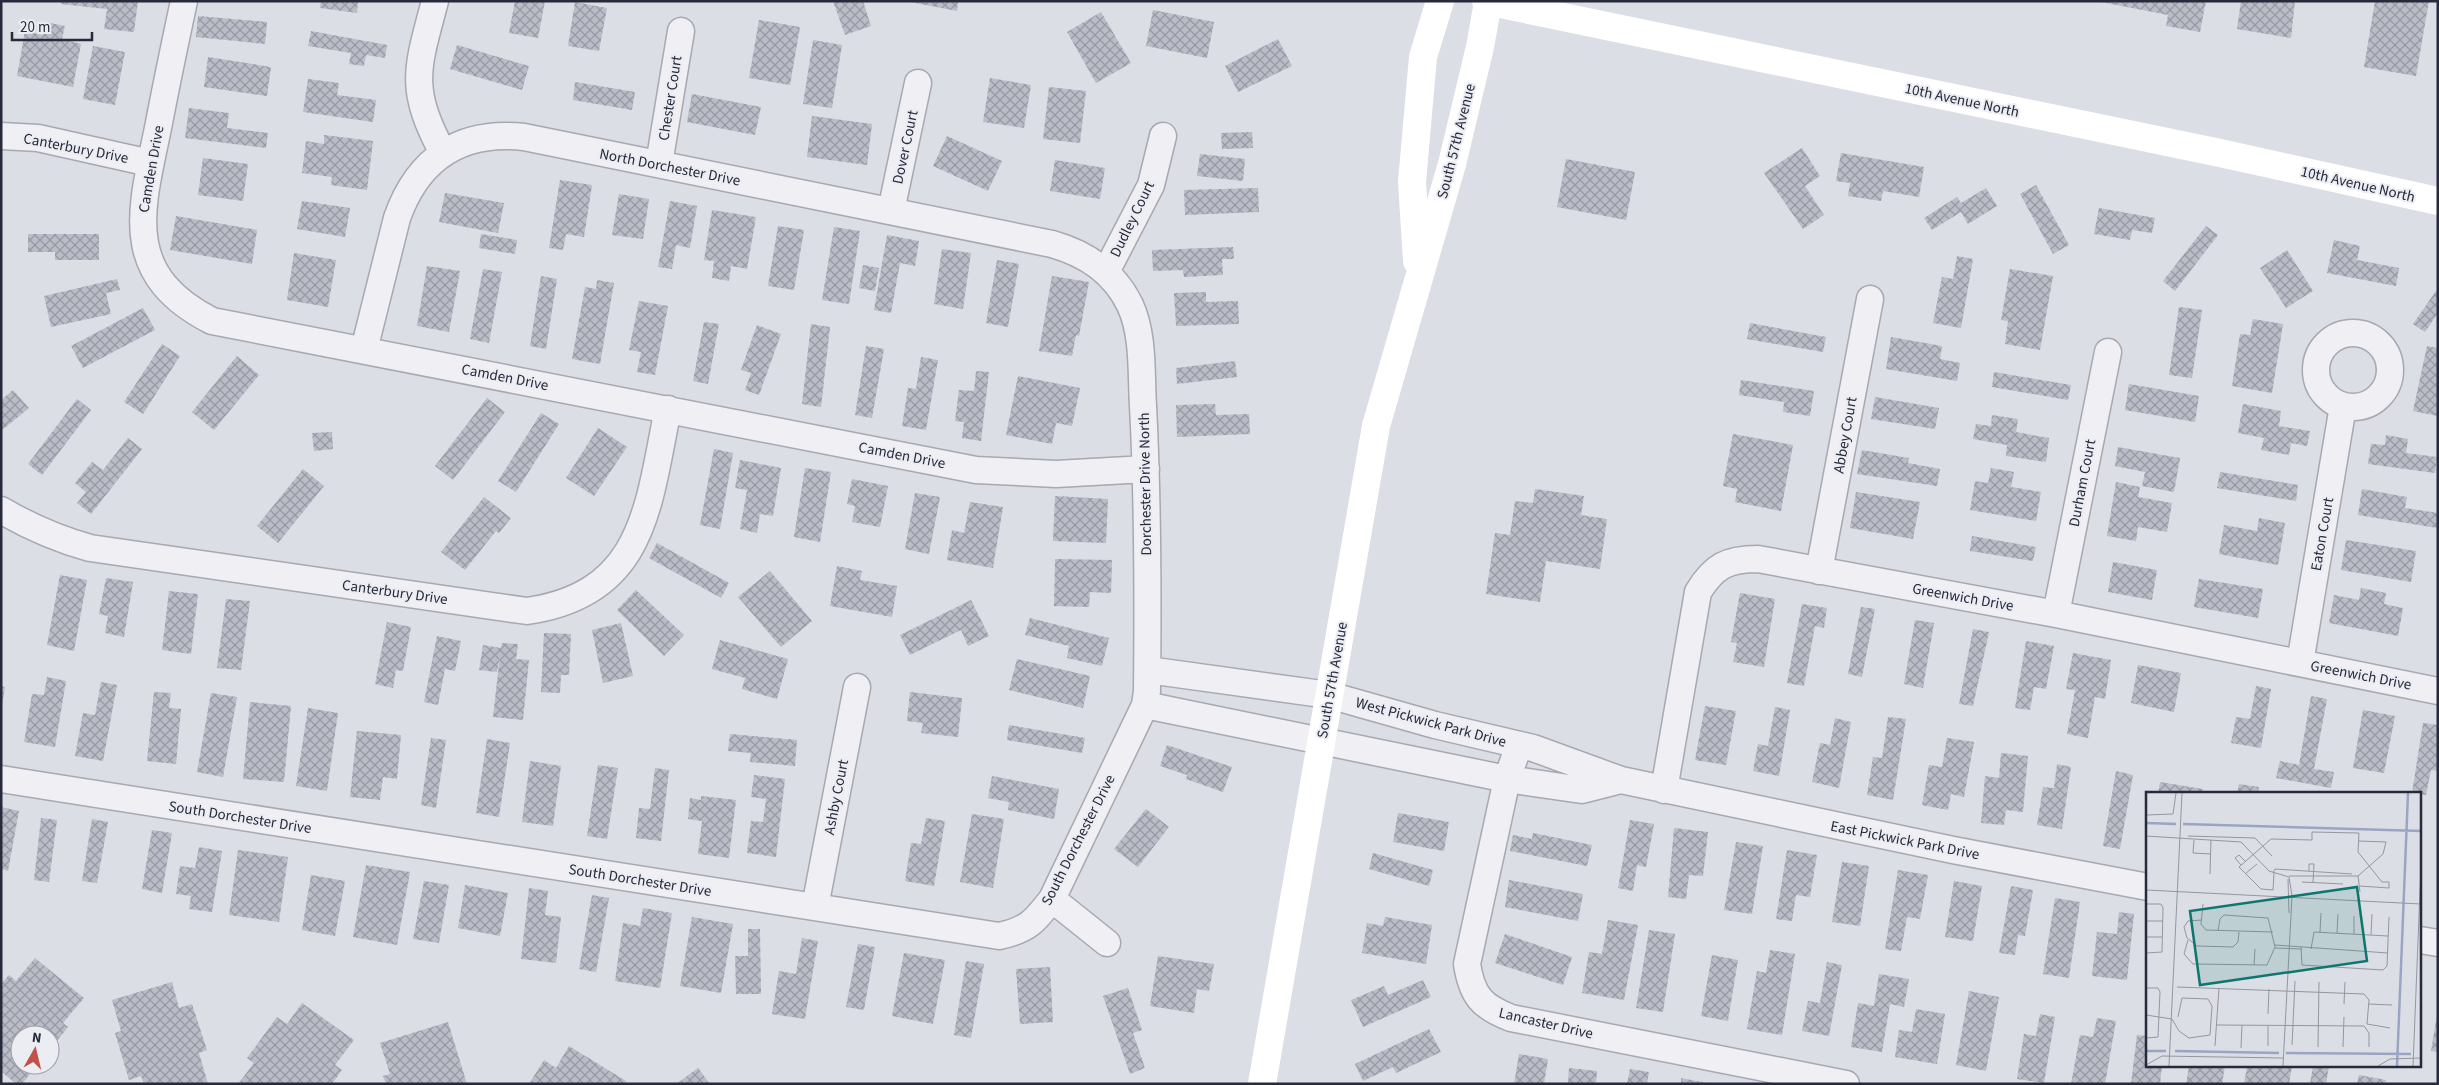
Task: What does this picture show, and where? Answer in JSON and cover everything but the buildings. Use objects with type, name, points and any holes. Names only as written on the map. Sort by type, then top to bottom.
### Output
[{"type":"street","name":"Camden Drive","points":[[184,1],[141,212],[142,232],[154,269],[165,286],[179,300],[212,321],[976,470],[1056,474],[1146,469]]},
{"type":"street","points":[[435,1],[421,53],[419,92],[423,111],[443,153]]},
{"type":"street","name":"South 57th Avenue","points":[[1418,280],[1412,182],[1423,57],[1440,1]]},
{"type":"street","name":"South 57th Avenue","points":[[1262,1084],[1376,426],[1452,164],[1480,47],[1487,1]]},
{"type":"street","name":"10th Avenue North","points":[[1487,1],[2220,153],[2438,201]]},
{"type":"street","name":"Chester Court","points":[[659,164],[680,31]]},
{"type":"street","name":"Dover Court","points":[[891,211],[918,83]]},
{"type":"street","name":"North Dorchester Drive","points":[[364,350],[404,199],[420,174],[443,153],[466,141],[486,136],[505,135],[659,164],[1052,244],[1089,258],[1106,272]]},
{"type":"street","name":"Canterbury Drive","points":[[1,136],[38,138],[150,163]]},
{"type":"street","name":"Dudley Court","points":[[1106,272],[1151,185],[1163,136]]},
{"type":"street","name":"Dorchester Drive North","points":[[1106,272],[1122,290],[1131,307],[1137,326],[1146,469],[1148,670],[1145,705]]},
{"type":"street","name":"Abbey Court","points":[[1820,570],[1870,299]]},
{"type":"street","name":"Durham Court","points":[[2056,614],[2108,352]]},
{"type":"street","name":"Eaton Court","points":[[2300,663],[2344,406]]},
{"type":"street","name":"Canterbury Drive","points":[[1,510],[30,527],[68,542],[90,548],[527,612],[569,601],[588,592],[606,579],[633,546],[648,508],[668,409]]},
{"type":"street","name":"Greenwich Drive","points":[[1664,790],[1698,592],[1708,576],[1722,565],[1740,559],[1758,559],[2056,614],[2438,691]]},
{"type":"street","name":"West Pickwick Park Drive","points":[[1148,670],[1329,695],[1435,725],[1518,745],[1621,780],[1664,790]]},
{"type":"street","name":"Ashby Court","points":[[815,907],[857,687]]},
{"type":"street","name":"West Pickwick Park Drive","points":[[1145,705],[1507,779],[1582,790],[1621,780]]},
{"type":"street","name":"South Dorchester Drive","points":[[1,779],[999,936],[1017,932],[1033,923],[1052,899],[1145,705]]},
{"type":"street","name":"Lancaster Drive","points":[[1518,745],[1507,779],[1466,964],[1469,980],[1478,999],[1492,1011],[1511,1018],[1846,1084]]},
{"type":"street","name":"East Pickwick Park Drive","points":[[1664,790],[2146,887]]},
{"type":"street","points":[[1052,899],[1107,943]]},
{"type":"street","points":[[2422,940],[2438,943]]}]
